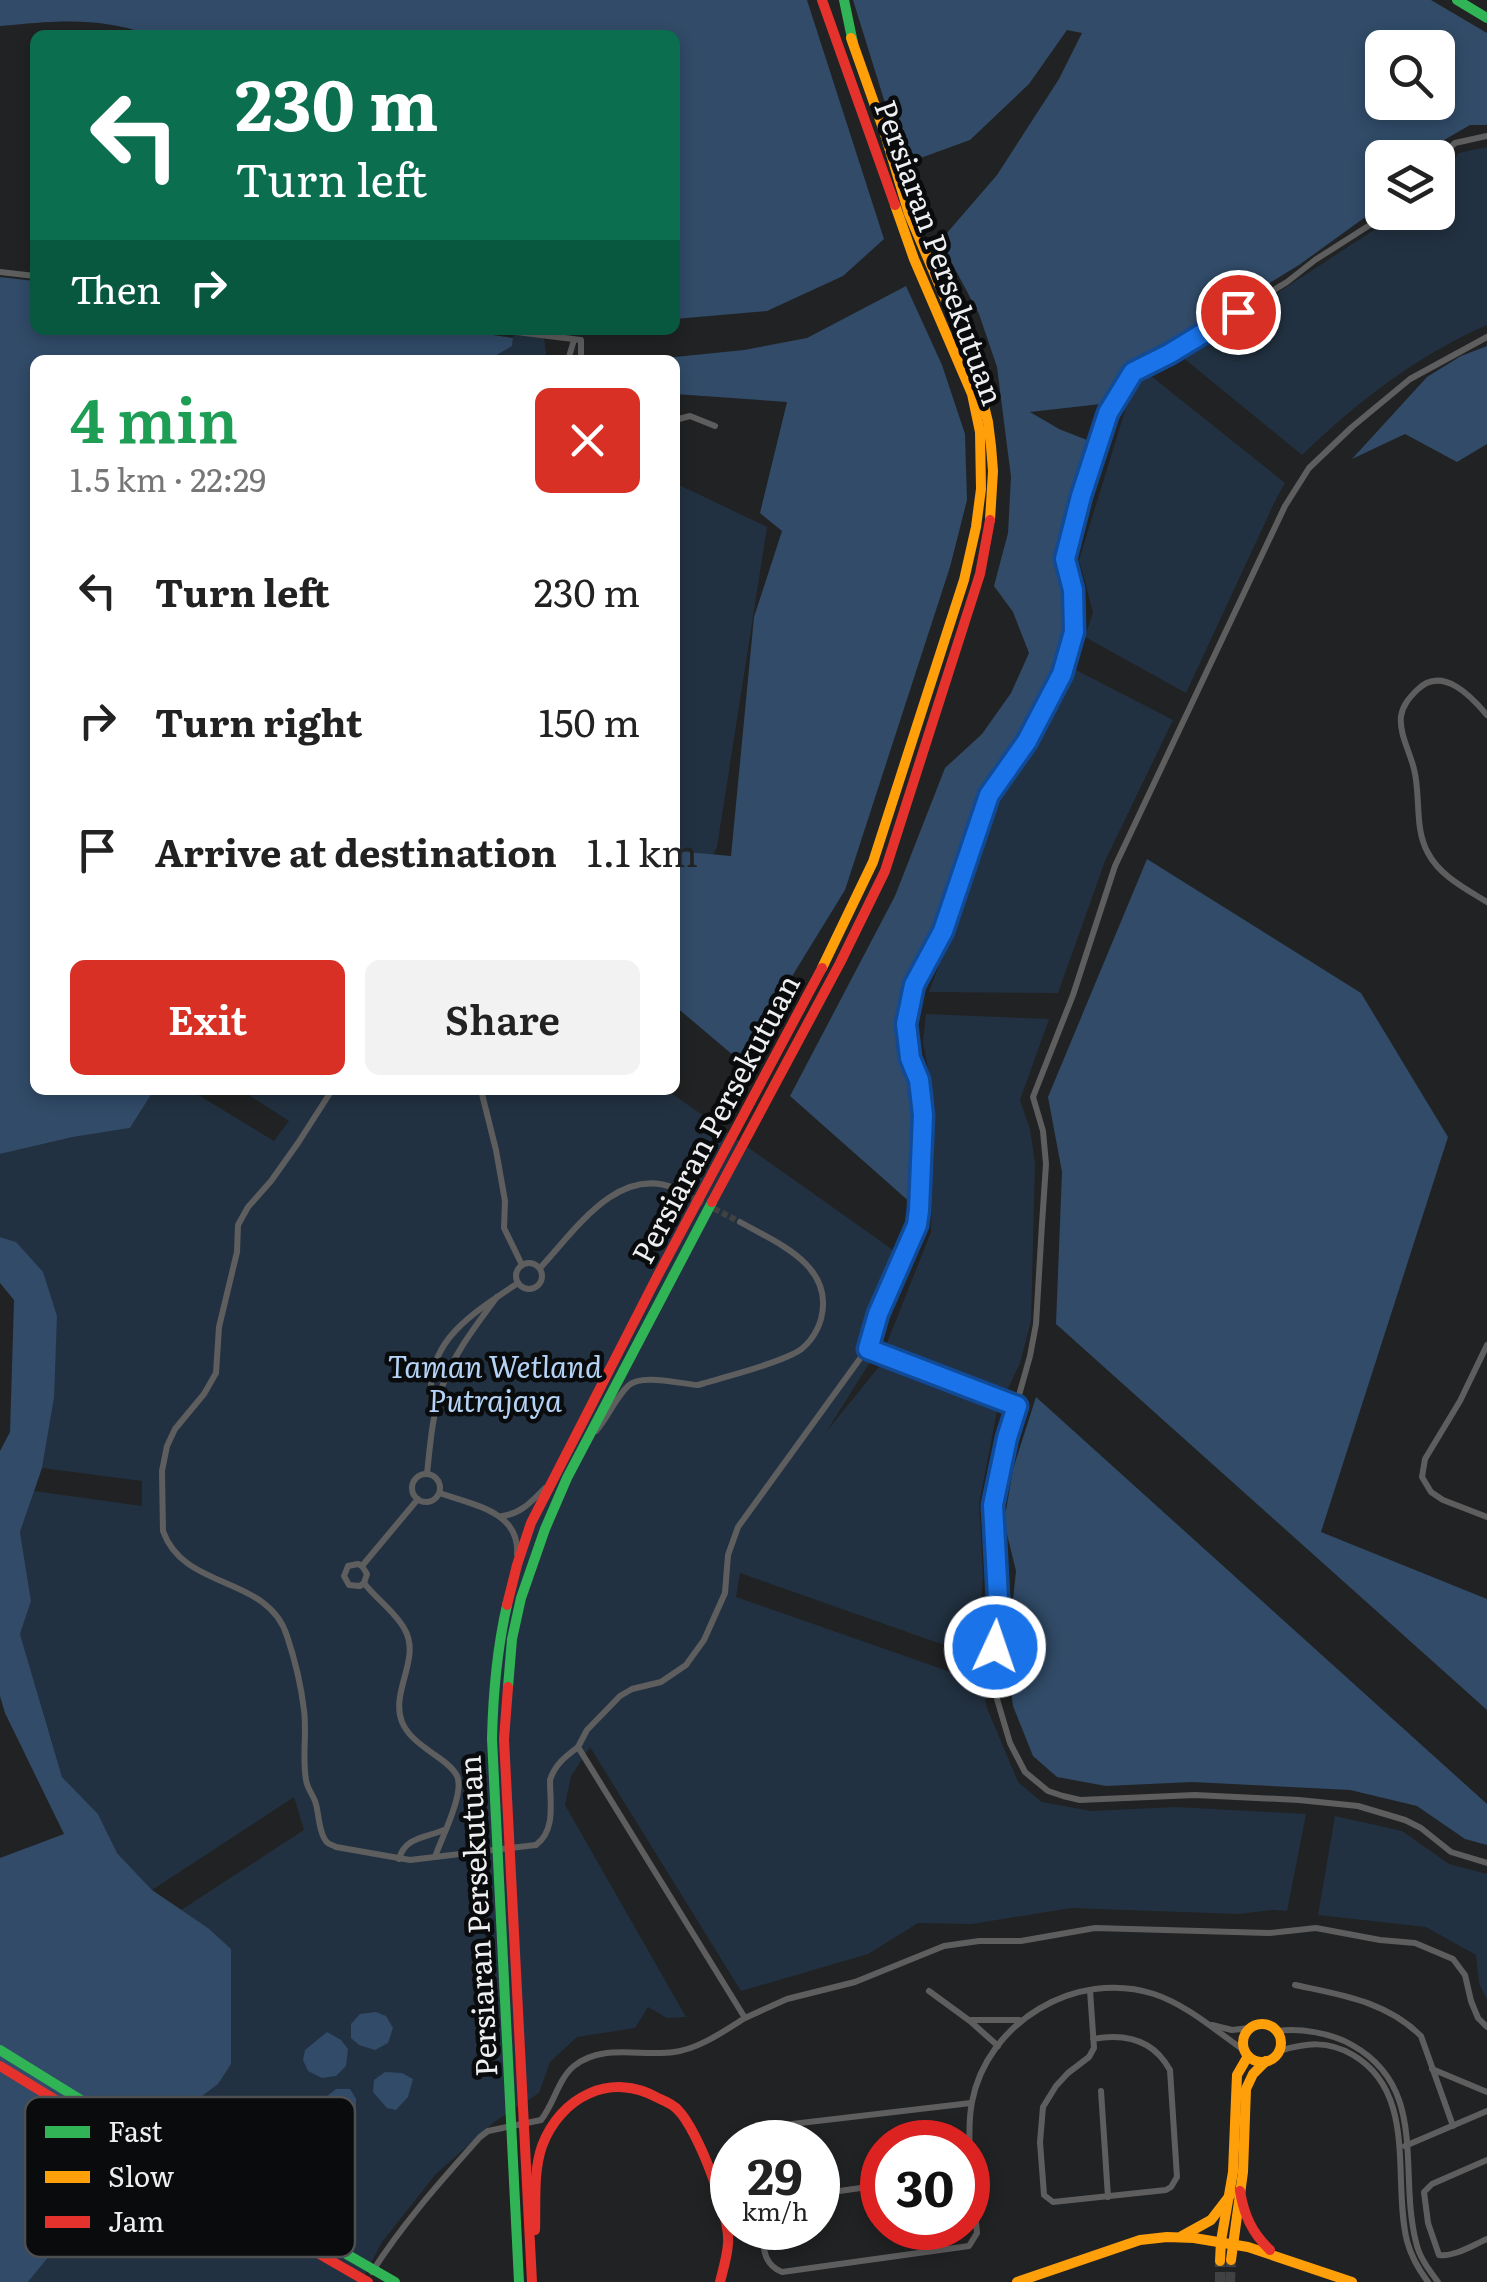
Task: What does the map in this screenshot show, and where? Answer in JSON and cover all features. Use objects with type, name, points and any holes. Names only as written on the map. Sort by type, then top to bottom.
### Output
[{"type":"main road","name":"Persiaran Persekutuan","points":[[519,2282],[494,1807],[493,1698],[500,1636],[517,1565],[531,1523],[552,1480],[874,862],[964,580],[982,489],[980,432],[972,394],[931,301],[904,215],[822,0]]},
{"type":"main road","name":"Persiaran Persekutuan","points":[[533,2282],[504,1739],[507,1682],[518,1612],[544,1529],[587,1439],[885,870],[990,532],[995,474],[990,428],[975,368],[904,215],[885,134],[840,0]]},
{"type":"main road","points":[[1457,0],[1487,18]]},
{"type":"main road","points":[[1268,2024],[1277,2031],[1281,2041],[1274,2058],[1256,2061],[1247,2053],[1243,2041],[1250,2028],[1268,2024]]},
{"type":"main road","points":[[0,2050],[76,2097]]},
{"type":"main road","points":[[1247,2053],[1237,2076],[1235,2192],[1250,2229],[1276,2254]]},
{"type":"main road","points":[[1226,2260],[1226,2242],[1244,2158],[1246,2088],[1266,2061]]},
{"type":"main road","points":[[0,2066],[51,2097]]},
{"type":"main road","points":[[533,2282],[542,2142],[563,2112],[587,2092],[617,2086],[645,2090],[677,2108],[700,2141],[729,2242],[720,2282]]},
{"type":"main road","points":[[1182,2237],[1203,2228],[1235,2192]]},
{"type":"main road","points":[[1016,2282],[1157,2237],[1226,2242],[1276,2254],[1352,2282]]},
{"type":"main road","points":[[324,2257],[367,2282]]},
{"type":"main road","points":[[350,2257],[395,2282]]},
{"type":"street","points":[[1455,143],[1487,136]]},
{"type":"street","points":[[329,1095],[238,1225],[237,1252],[219,1327],[216,1373],[167,1446],[162,1471],[163,1532],[174,1553],[187,1566],[253,1594],[280,1620],[297,1671],[305,1713],[306,1779],[328,1844],[398,1860],[541,1842],[551,1821],[552,1772],[620,1696],[661,1682],[686,1665],[704,1640],[725,1593],[728,1554],[738,1527],[868,1349],[878,1314],[917,1225],[919,1210],[923,1115],[906,1024],[914,985],[943,931],[989,795],[1027,741],[1062,674],[1074,632],[1073,590],[1065,559],[1108,413],[1133,372],[1287,282],[1365,229]]},
{"type":"street","points":[[0,272],[30,275]]},
{"type":"street","points":[[542,335],[582,340],[581,355]]},
{"type":"street","points":[[1487,337],[1410,379],[1309,468],[1285,506],[1116,866],[1074,996],[1033,1097],[1046,1164],[1036,1324],[993,1505],[998,1598],[994,1668],[997,1700],[1010,1743],[1025,1772],[1048,1790],[1080,1800],[1195,1795],[1358,1806],[1405,1820],[1422,1828],[1451,1852],[1487,1863]]},
{"type":"street","points":[[570,355],[574,340]]},
{"type":"street","points":[[680,419],[690,416],[716,426]]},
{"type":"street","points":[[1487,715],[1458,686],[1441,681],[1422,685],[1407,701],[1400,726],[1415,772],[1421,833],[1427,852],[1452,880],[1487,902]]},
{"type":"street","points":[[482,1095],[505,1200],[504,1228],[522,1265]]},
{"type":"street","points":[[540,1268],[616,1192],[652,1182],[674,1188]]},
{"type":"street","points":[[587,1439],[635,1381],[698,1385],[795,1354],[810,1340],[821,1320],[818,1278],[810,1266],[740,1222]]},
{"type":"street","points":[[528,1262],[540,1268],[542,1280],[534,1289],[518,1283],[516,1273],[522,1265],[528,1262]]},
{"type":"street","points":[[434,1417],[429,1391],[431,1370],[452,1332],[518,1283]]},
{"type":"street","points":[[427,1474],[434,1417],[448,1372],[497,1296]]},
{"type":"street","points":[[1487,1345],[1460,1401],[1424,1458],[1422,1477],[1430,1492],[1442,1500],[1487,1517]]},
{"type":"street","points":[[868,1349],[1017,1406]]},
{"type":"street","points":[[427,1474],[438,1480],[440,1493],[430,1502],[414,1494],[416,1478],[427,1474]]},
{"type":"street","points":[[501,1516],[527,1506],[552,1480]]},
{"type":"street","points":[[440,1493],[508,1522],[517,1539],[517,1565]]},
{"type":"street","points":[[362,1566],[418,1499]]},
{"type":"street","points":[[348,1566],[362,1566],[367,1574],[364,1583],[354,1587],[345,1581],[348,1566]]},
{"type":"street","points":[[364,1583],[408,1633],[409,1659],[399,1704],[402,1722],[416,1742],[451,1768],[458,1779],[458,1795],[435,1858]]},
{"type":"street","points":[[578,1746],[745,2018]]},
{"type":"street","points":[[398,1860],[405,1845],[445,1830]]},
{"type":"street","points":[[367,2282],[424,2199],[480,2137],[488,2131],[541,2120],[565,2076],[578,2063],[608,2053],[676,2052],[788,2000],[855,1982],[944,1946],[1020,1941],[1095,1928],[1269,1933],[1316,1928],[1415,1943],[1453,1960],[1465,1975],[1478,2018],[1487,2027]]},
{"type":"street","points":[[1295,1985],[1361,1999],[1385,2009],[1421,2036],[1453,2126]]},
{"type":"street","points":[[971,2120],[979,2079],[998,2046],[1020,2020],[1044,2005],[1090,1990],[1132,1989],[1157,1995],[1206,2023],[1247,2053]]},
{"type":"street","points":[[1090,1990],[1093,2038],[1094,2048],[1090,2057],[1068,2072],[1043,2107],[1040,2142],[1044,2195],[1052,2202],[1166,2190],[1175,2182],[1178,2172],[1170,2070],[1163,2058],[1135,2038],[1093,2038]]},
{"type":"street","points":[[929,1991],[998,2046]]},
{"type":"street","points":[[970,2020],[1020,2020]]},
{"type":"street","points":[[1206,2023],[1232,2030],[1250,2028]]},
{"type":"street","points":[[1277,2031],[1293,2029],[1346,2041],[1374,2059],[1390,2077],[1400,2097],[1406,2126],[1404,2227],[1408,2246],[1428,2282]]},
{"type":"street","points":[[1279,2051],[1308,2043],[1343,2050],[1366,2064],[1382,2082],[1392,2102],[1403,2146],[1416,2244],[1438,2282]]},
{"type":"street","points":[[1431,2068],[1487,2092]]},
{"type":"street","points":[[1101,2091],[1108,2197]]},
{"type":"street","points":[[829,2120],[971,2104]]},
{"type":"street","points":[[1403,2146],[1487,2111]]},
{"type":"street","points":[[1487,2160],[1432,2184],[1424,2192],[1428,2223],[1439,2255],[1444,2257],[1487,2239]]},
{"type":"street","points":[[764,2250],[772,2268],[782,2272],[940,2250]]},
{"type":"green space","points":[[1487,147],[1487,325],[1388,382],[1302,455],[1181,356],[1374,230],[1455,230],[1455,158],[1459,153]]},
{"type":"green space","points":[[513,335],[544,335],[546,355],[497,355],[512,346]]},
{"type":"green space","points":[[1151,376],[1285,483],[1186,693],[1085,637],[1093,612],[1079,560],[1132,388]]},
{"type":"green space","points":[[680,485],[767,527],[717,847],[680,926]]},
{"type":"green space","points":[[1076,670],[1173,720],[1105,861],[1058,993],[929,992],[1001,799]]},
{"type":"green space","points":[[926,1014],[1049,1019],[1020,1100],[1030,1129],[1035,1164],[1031,1321],[1020,1363],[1005,1395],[885,1348],[931,1232],[935,1107],[923,1042]]},
{"type":"green space","name":"Taman Wetland Putrajaya","points":[[151,1095],[198,1095],[274,1141],[289,1121],[249,1095],[674,1095],[910,1262],[872,1359],[826,1432],[883,1362],[998,1406],[979,1504],[983,1574],[978,1657],[740,1573],[736,1597],[982,1683],[987,1708],[1018,1782],[1042,1802],[1091,1811],[1176,1807],[1306,1814],[1287,1911],[1239,1914],[1071,1908],[972,1924],[918,1923],[868,1954],[741,1991],[590,1747],[571,1776],[565,1805],[686,2017],[667,2018],[648,2007],[635,2028],[577,2037],[550,2062],[539,2093],[494,2122],[435,2175],[382,2242],[361,2282],[28,2282],[48,2257],[355,2257],[355,2097],[201,2097],[218,2084],[208,1928],[181,1910],[304,1830],[294,1797],[152,1890],[117,1853],[98,1814],[62,1777],[20,1634],[31,1601],[20,1532],[34,1491],[142,1506],[142,1481],[42,1468],[54,1398],[16,1242],[0,1237],[0,1154],[130,1128]]},
{"type":"green space","points":[[1335,1816],[1402,1831],[1449,1864],[1487,1874],[1487,2000],[1479,1983],[1476,1955],[1426,1927],[1318,1915]]},
{"type":"shaded area","points":[[0,0],[807,0],[884,239],[843,276],[767,311],[680,319],[680,30],[134,30],[94,22],[0,26]]},
{"type":"shaded area","points":[[853,0],[1431,0],[1487,33],[1487,125],[1470,125],[1444,140],[1365,140],[1365,217],[1299,265],[1124,372],[1101,404],[1030,412],[1092,442],[1057,555],[1066,636],[1052,677],[980,801],[901,1009],[904,1066],[913,1091],[912,1204],[790,1096],[895,896],[945,768],[982,734],[1011,693],[1029,653],[1013,612],[994,586],[1008,533],[1011,477],[997,367],[979,314],[940,241],[997,175],[1059,79],[1082,33],[1067,30],[1029,84],[970,140],[904,164]]},
{"type":"shaded area","points":[[0,277],[30,280],[30,335],[513,338],[512,346],[497,355],[30,355],[30,1095],[151,1095],[130,1128],[0,1154]]},
{"type":"shaded area","points":[[906,286],[942,365],[965,434],[967,500],[950,567],[845,890],[740,1061],[680,1010],[680,851],[731,856],[754,617],[782,531],[760,513],[787,402],[680,394],[680,356],[807,338]]},
{"type":"shaded area","points":[[1487,346],[1487,444],[1457,462],[1405,434],[1352,459],[1427,377],[1461,356]]},
{"type":"shaded area","points":[[1147,859],[1361,993],[1448,1137],[1321,1532],[1487,1599],[1487,1710],[1056,1324],[1062,1172],[1048,1097]]},
{"type":"shaded area","points":[[0,1237],[16,1242],[43,1272],[57,1316],[54,1398],[42,1468],[20,1532],[31,1601],[20,1634],[62,1777],[98,1814],[117,1853],[152,1890],[208,1928],[231,1949],[231,2064],[218,2084],[201,2097],[25,2097],[25,2257],[48,2257],[28,2282],[0,2282],[0,1858],[64,1834],[0,1696],[0,1451],[10,1432],[14,1300],[0,1283]]},
{"type":"shaded area","points":[[1036,1397],[1487,1804],[1487,1845],[1465,1839],[1417,1806],[1350,1790],[1192,1782],[1106,1786],[1057,1777],[1033,1756],[1013,1706],[1007,1658],[1016,1571],[1004,1522],[1013,1469]]},
{"type":"shaded area","points":[[376,2012],[386,2016],[393,2028],[388,2043],[375,2050],[351,2038],[351,2024],[360,2014]]},
{"type":"shaded area","points":[[327,2032],[348,2049],[346,2066],[336,2076],[322,2078],[308,2071],[303,2060],[305,2050]]},
{"type":"shaded area","points":[[385,2072],[402,2073],[413,2079],[408,2097],[396,2110],[387,2108],[373,2092],[374,2080]]},
{"type":"shaded area","points":[[336,2089],[350,2089],[355,2097],[326,2097]]},
{"type":"tunnel","points":[[674,1188],[740,1222]]},
{"type":"tunnel","points":[[1230,2282],[1231,2260]]},
{"type":"tunnel","points":[[1220,2261],[1220,2282]]},
{"type":"traffic: fast","points":[[844,0],[853,43]]},
{"type":"traffic: fast","points":[[1457,0],[1487,18]]},
{"type":"traffic: fast","points":[[508,1687],[521,1598],[545,1529],[567,1478],[712,1202]]},
{"type":"traffic: fast","points":[[507,1605],[496,1672],[492,1739],[519,2282]]},
{"type":"traffic: fast","points":[[0,2050],[76,2097]]},
{"type":"traffic: fast","points":[[352,2257],[395,2282]]},
{"type":"traffic: slow","points":[[851,38],[909,214],[975,369],[991,446],[990,520]]},
{"type":"traffic: slow","points":[[822,968],[873,862],[964,580],[981,489],[980,432],[972,394],[895,205]]},
{"type":"traffic: slow","points":[[1262,2024],[1275,2030],[1281,2043],[1275,2056],[1262,2062],[1249,2056],[1243,2043],[1249,2030],[1262,2024]]},
{"type":"traffic: slow","points":[[1220,2261],[1233,2172],[1237,2075],[1248,2056]]},
{"type":"traffic: slow","points":[[1231,2260],[1243,2172],[1246,2089],[1253,2074],[1266,2061]]},
{"type":"traffic: slow","points":[[1182,2236],[1211,2220],[1231,2194]]},
{"type":"traffic: slow","points":[[1017,2282],[1140,2240],[1167,2237],[1248,2247],[1352,2282]]},
{"type":"traffic: jam","points":[[822,0],[895,205]]},
{"type":"traffic: jam","points":[[712,1202],[885,871],[980,574],[990,520]]},
{"type":"traffic: jam","points":[[507,1605],[531,1523],[822,968]]},
{"type":"traffic: jam","points":[[508,1687],[504,1739],[532,2282]]},
{"type":"traffic: jam","points":[[0,2066],[51,2097]]},
{"type":"traffic: jam","points":[[535,2230],[539,2156],[561,2114],[574,2102],[605,2088],[640,2090],[676,2108],[703,2154],[728,2231],[720,2282]]},
{"type":"traffic: jam","points":[[1240,2191],[1250,2223],[1270,2250]]},
{"type":"traffic: jam","points":[[325,2257],[368,2282]]},
{"type":"route","points":[[995,1647],[998,1598],[993,1505],[1017,1406],[868,1349],[878,1314],[917,1225],[919,1210],[923,1115],[906,1024],[914,985],[943,931],[989,795],[1027,741],[1062,674],[1074,632],[1073,590],[1065,559],[1108,413],[1133,372],[1238,312]]}]
